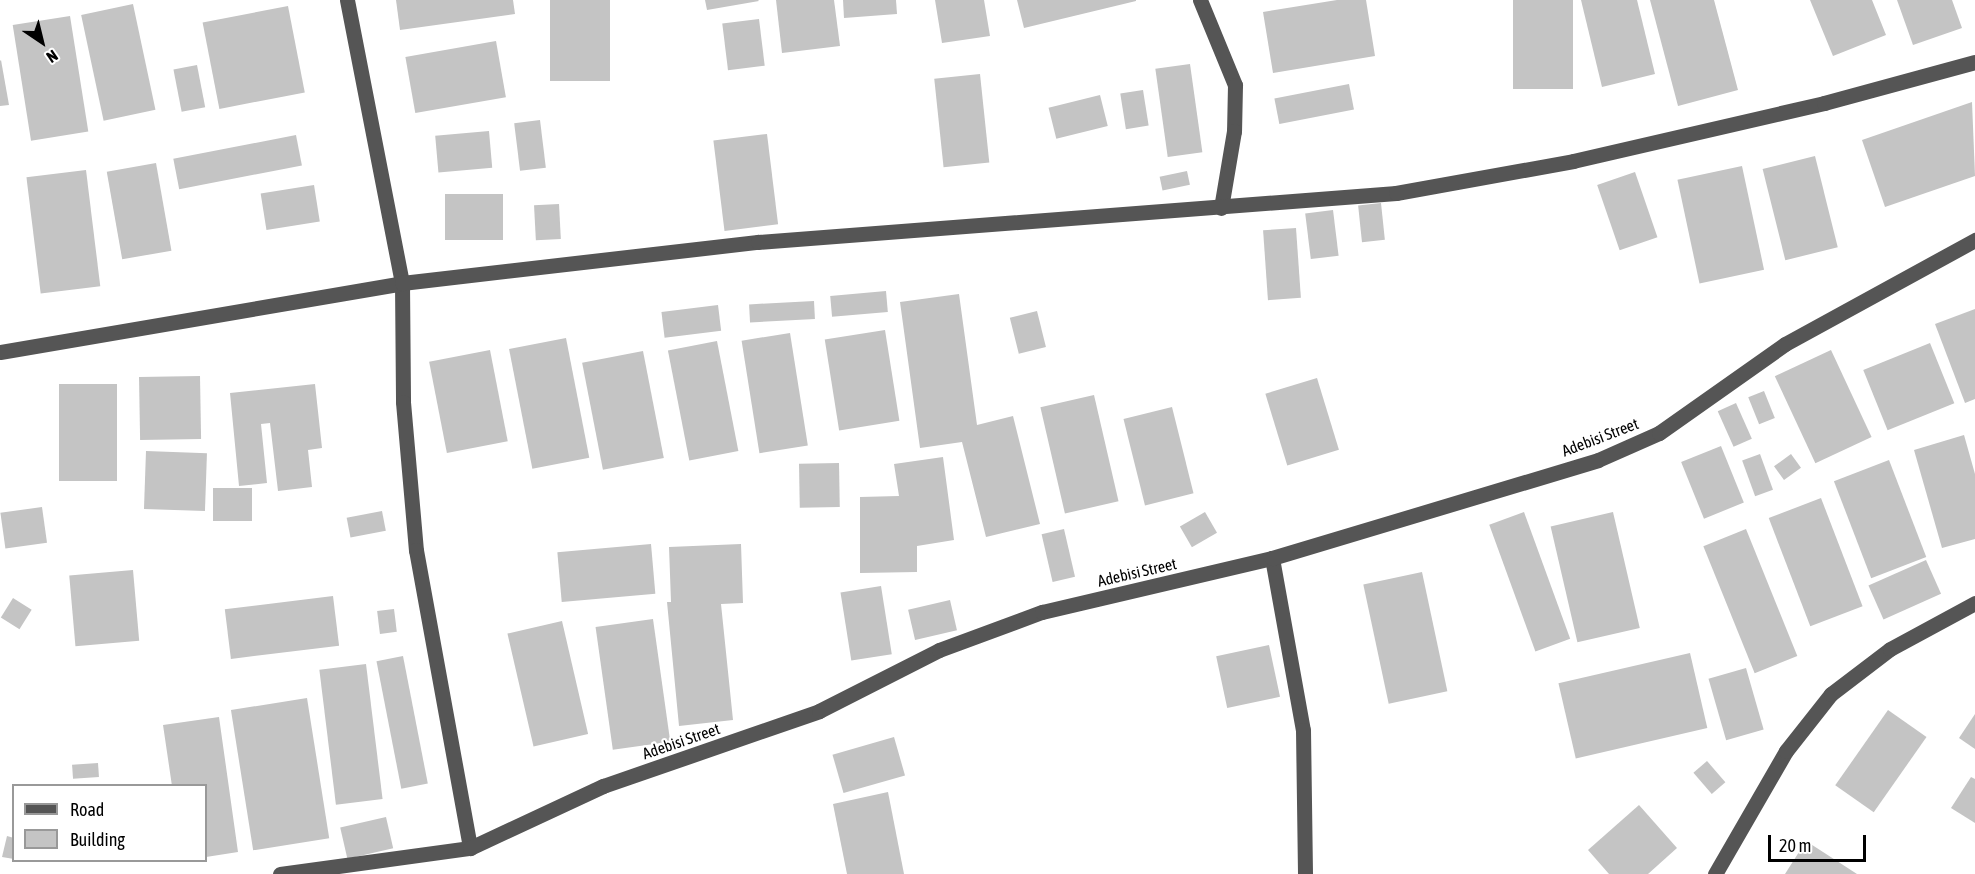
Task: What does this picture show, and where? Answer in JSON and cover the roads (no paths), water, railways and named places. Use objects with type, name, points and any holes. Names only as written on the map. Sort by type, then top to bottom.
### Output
[{"type":"street","points":[[347,0],[402,283],[403,402],[416,549],[470,848]]},
{"type":"street","points":[[1200,0],[1235,85],[1234,131],[1221,208]]},
{"type":"street","points":[[0,352],[402,283],[758,242],[1396,193],[1573,161],[1824,103],[1975,62]]},
{"type":"street","name":"Adebisi Street","points":[[280,874],[470,848],[603,786],[819,711],[939,650],[1042,612],[1272,558],[1598,460],[1659,433],[1785,344],[1975,240]]},
{"type":"street","points":[[1272,558],[1303,730],[1305,874]]},
{"type":"street","points":[[1715,874],[1785,752],[1830,694],[1890,649],[1975,603]]}]
